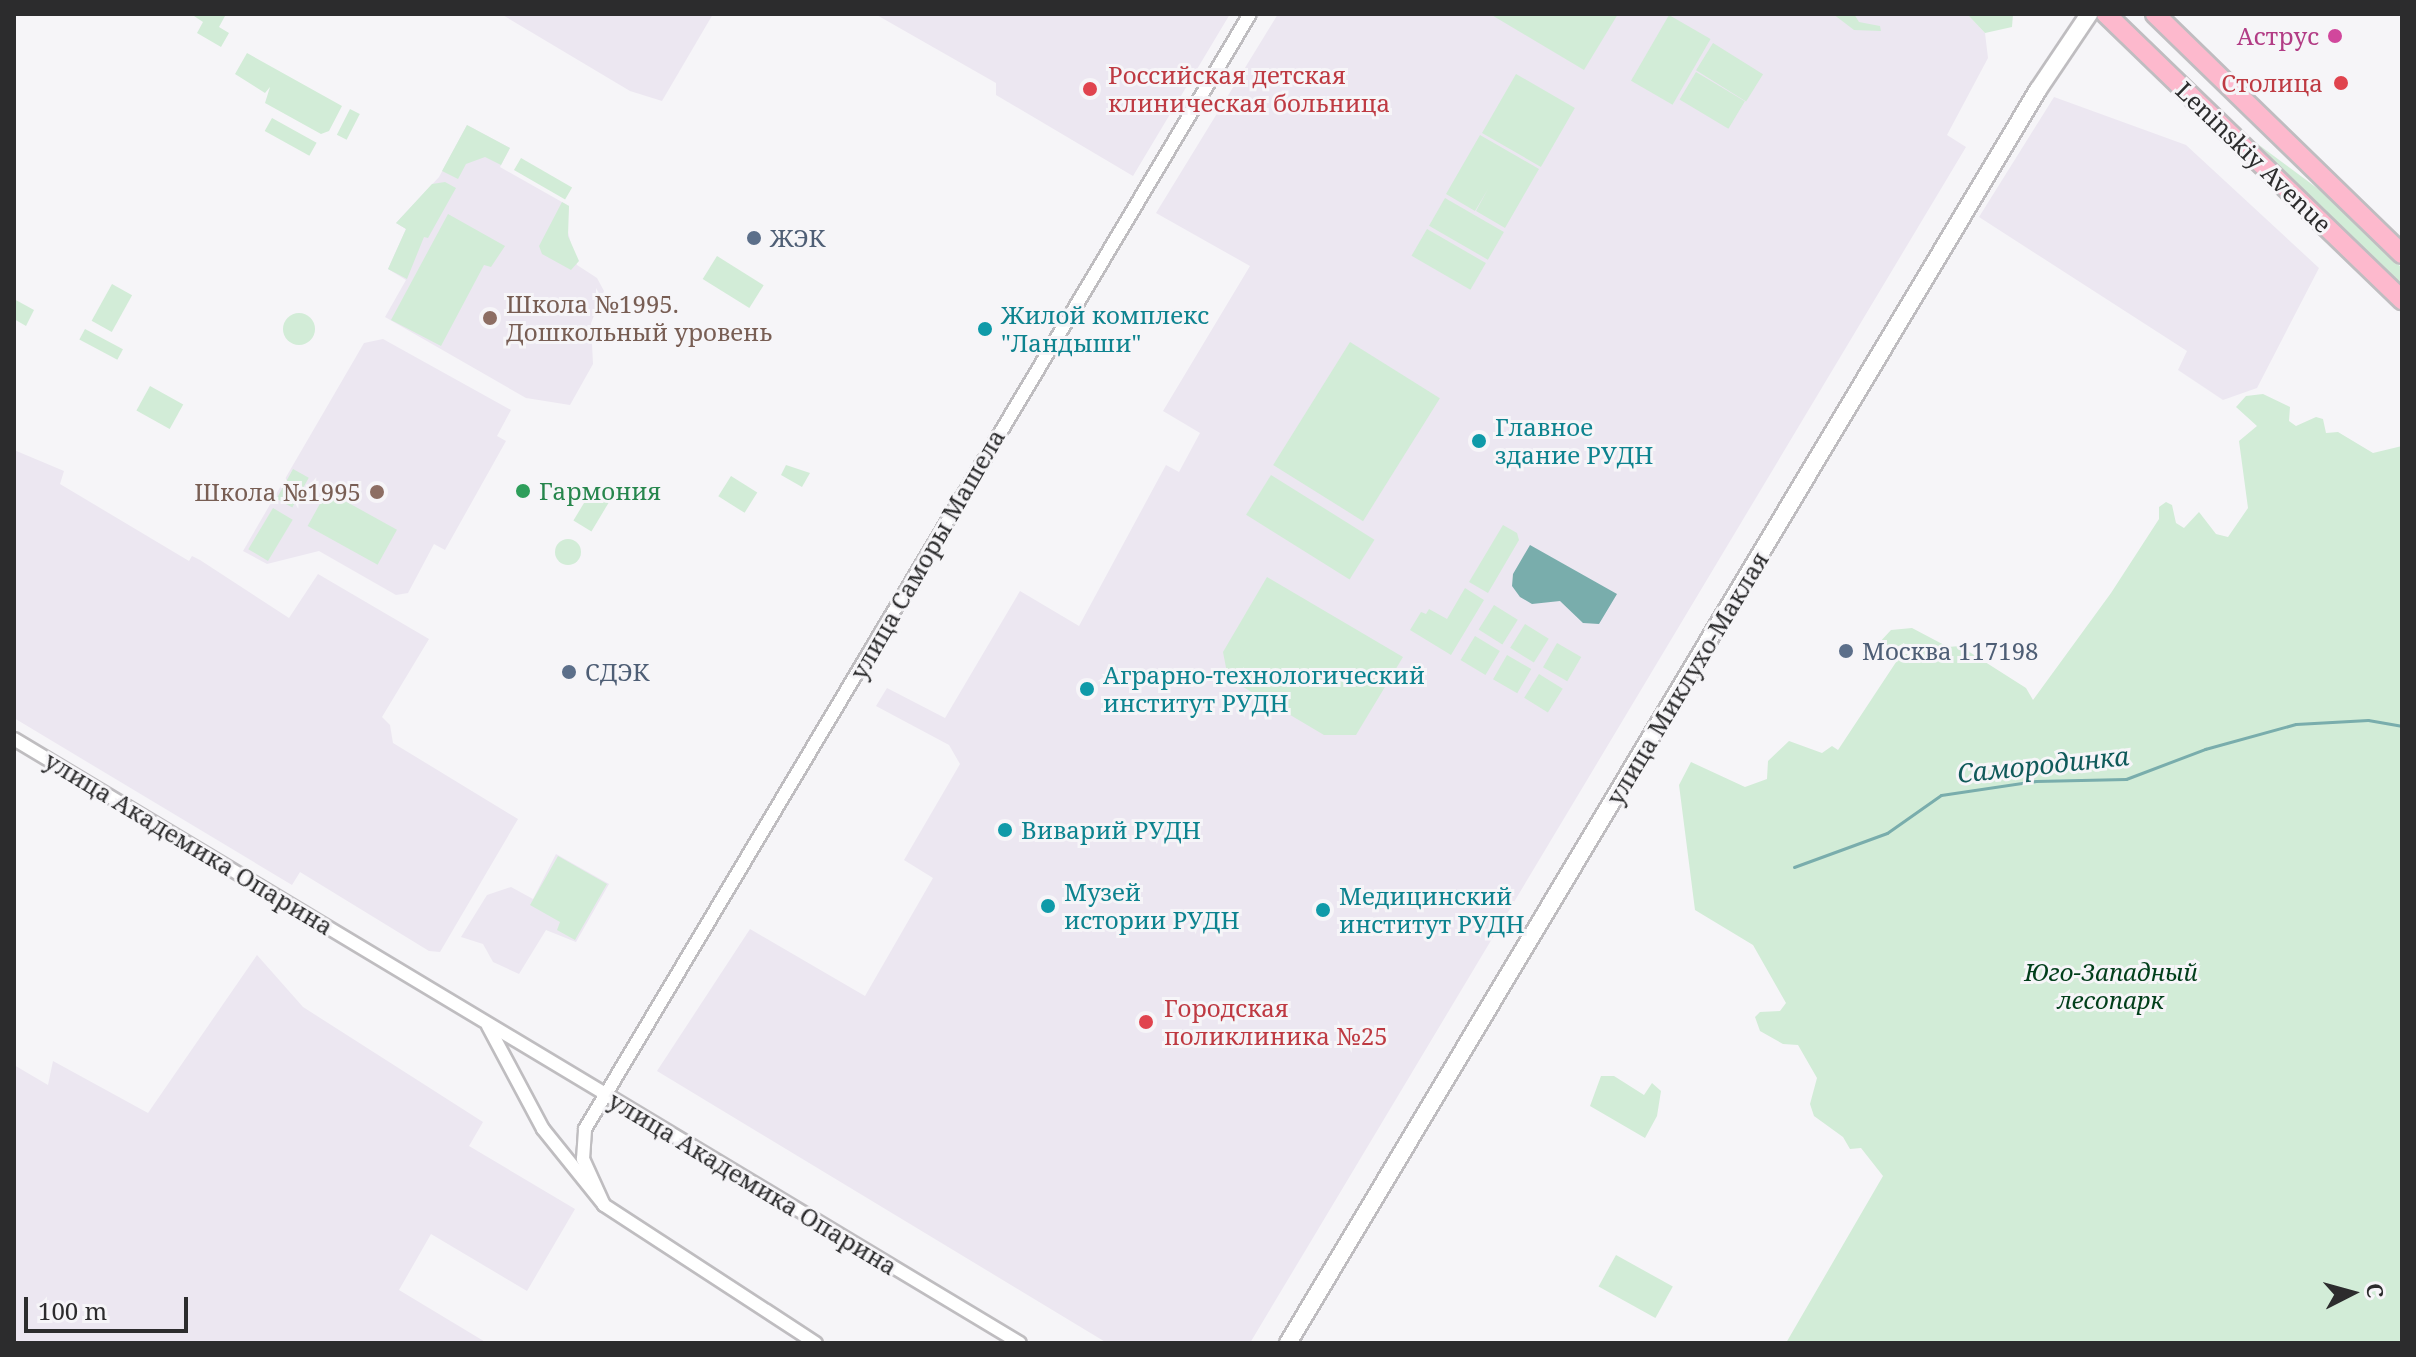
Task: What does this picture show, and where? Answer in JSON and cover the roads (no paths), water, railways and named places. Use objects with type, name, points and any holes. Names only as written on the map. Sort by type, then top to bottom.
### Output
[{"type":"main road","name":"улица Миклухо-Маклая","points":[[1288,1343],[2031,101],[2089,14]]},
{"type":"main road","name":"Leninskiy Avenue","points":[[2106,14],[2402,300]]},
{"type":"main road","name":"Leninskiy Avenue","points":[[2155,14],[2402,254]]},
{"type":"street","name":"улица Саморы Машела","points":[[604,1205],[581,1145],[606,1095],[1250,14]]},
{"type":"street","name":"улица Академика Опарина","points":[[14,739],[1020,1343]]},
{"type":"street","points":[[486,1023],[543,1129],[604,1205],[816,1343]]},
{"type":"water","points":[[1530,545],[1617,594],[1599,624],[1583,623],[1560,601],[1532,604],[1520,597],[1512,586],[1513,574]]},
{"type":"waterway","name":"Самородинка","points":[[1794,867],[1887,833],[1941,795],[2036,781],[2126,779],[2205,749],[2296,724],[2368,720],[2402,726]]},
{"type":"place","name":"Аструс","points":[[2335,36]]},
{"type":"place","name":"Столица","points":[[2341,83]]},
{"type":"place","name":"Российская детская клиническая больница","points":[[1090,89]]},
{"type":"place","name":"ЖЭК","points":[[754,238]]},
{"type":"place","name":"Школа №1995. Дошкольный уровень","points":[[490,318]]},
{"type":"place","name":"Жилой комплекс \"Ландыши\"","points":[[985,329]]},
{"type":"place","name":"Главное здание РУДН","points":[[1479,441]]},
{"type":"place","name":"Гармония","points":[[523,491]]},
{"type":"place","name":"Школа №1995","points":[[377,492]]},
{"type":"place","name":"Москва 117198","points":[[1846,651]]},
{"type":"place","name":"СДЭК","points":[[569,672]]},
{"type":"place","name":"Аграрно-технологический институт РУДН","points":[[1087,689]]},
{"type":"place","name":"Виварий РУДН","points":[[1005,830]]},
{"type":"place","name":"Музей истории РУДН","points":[[1048,906]]},
{"type":"place","name":"Медицинский институт РУДН","points":[[1323,910]]},
{"type":"place","name":"Городская поликлиника №25","points":[[1146,1022]]},
{"type":"park label","name":"Юго-Западный лесопарк","points":[[2111,986]]}]
